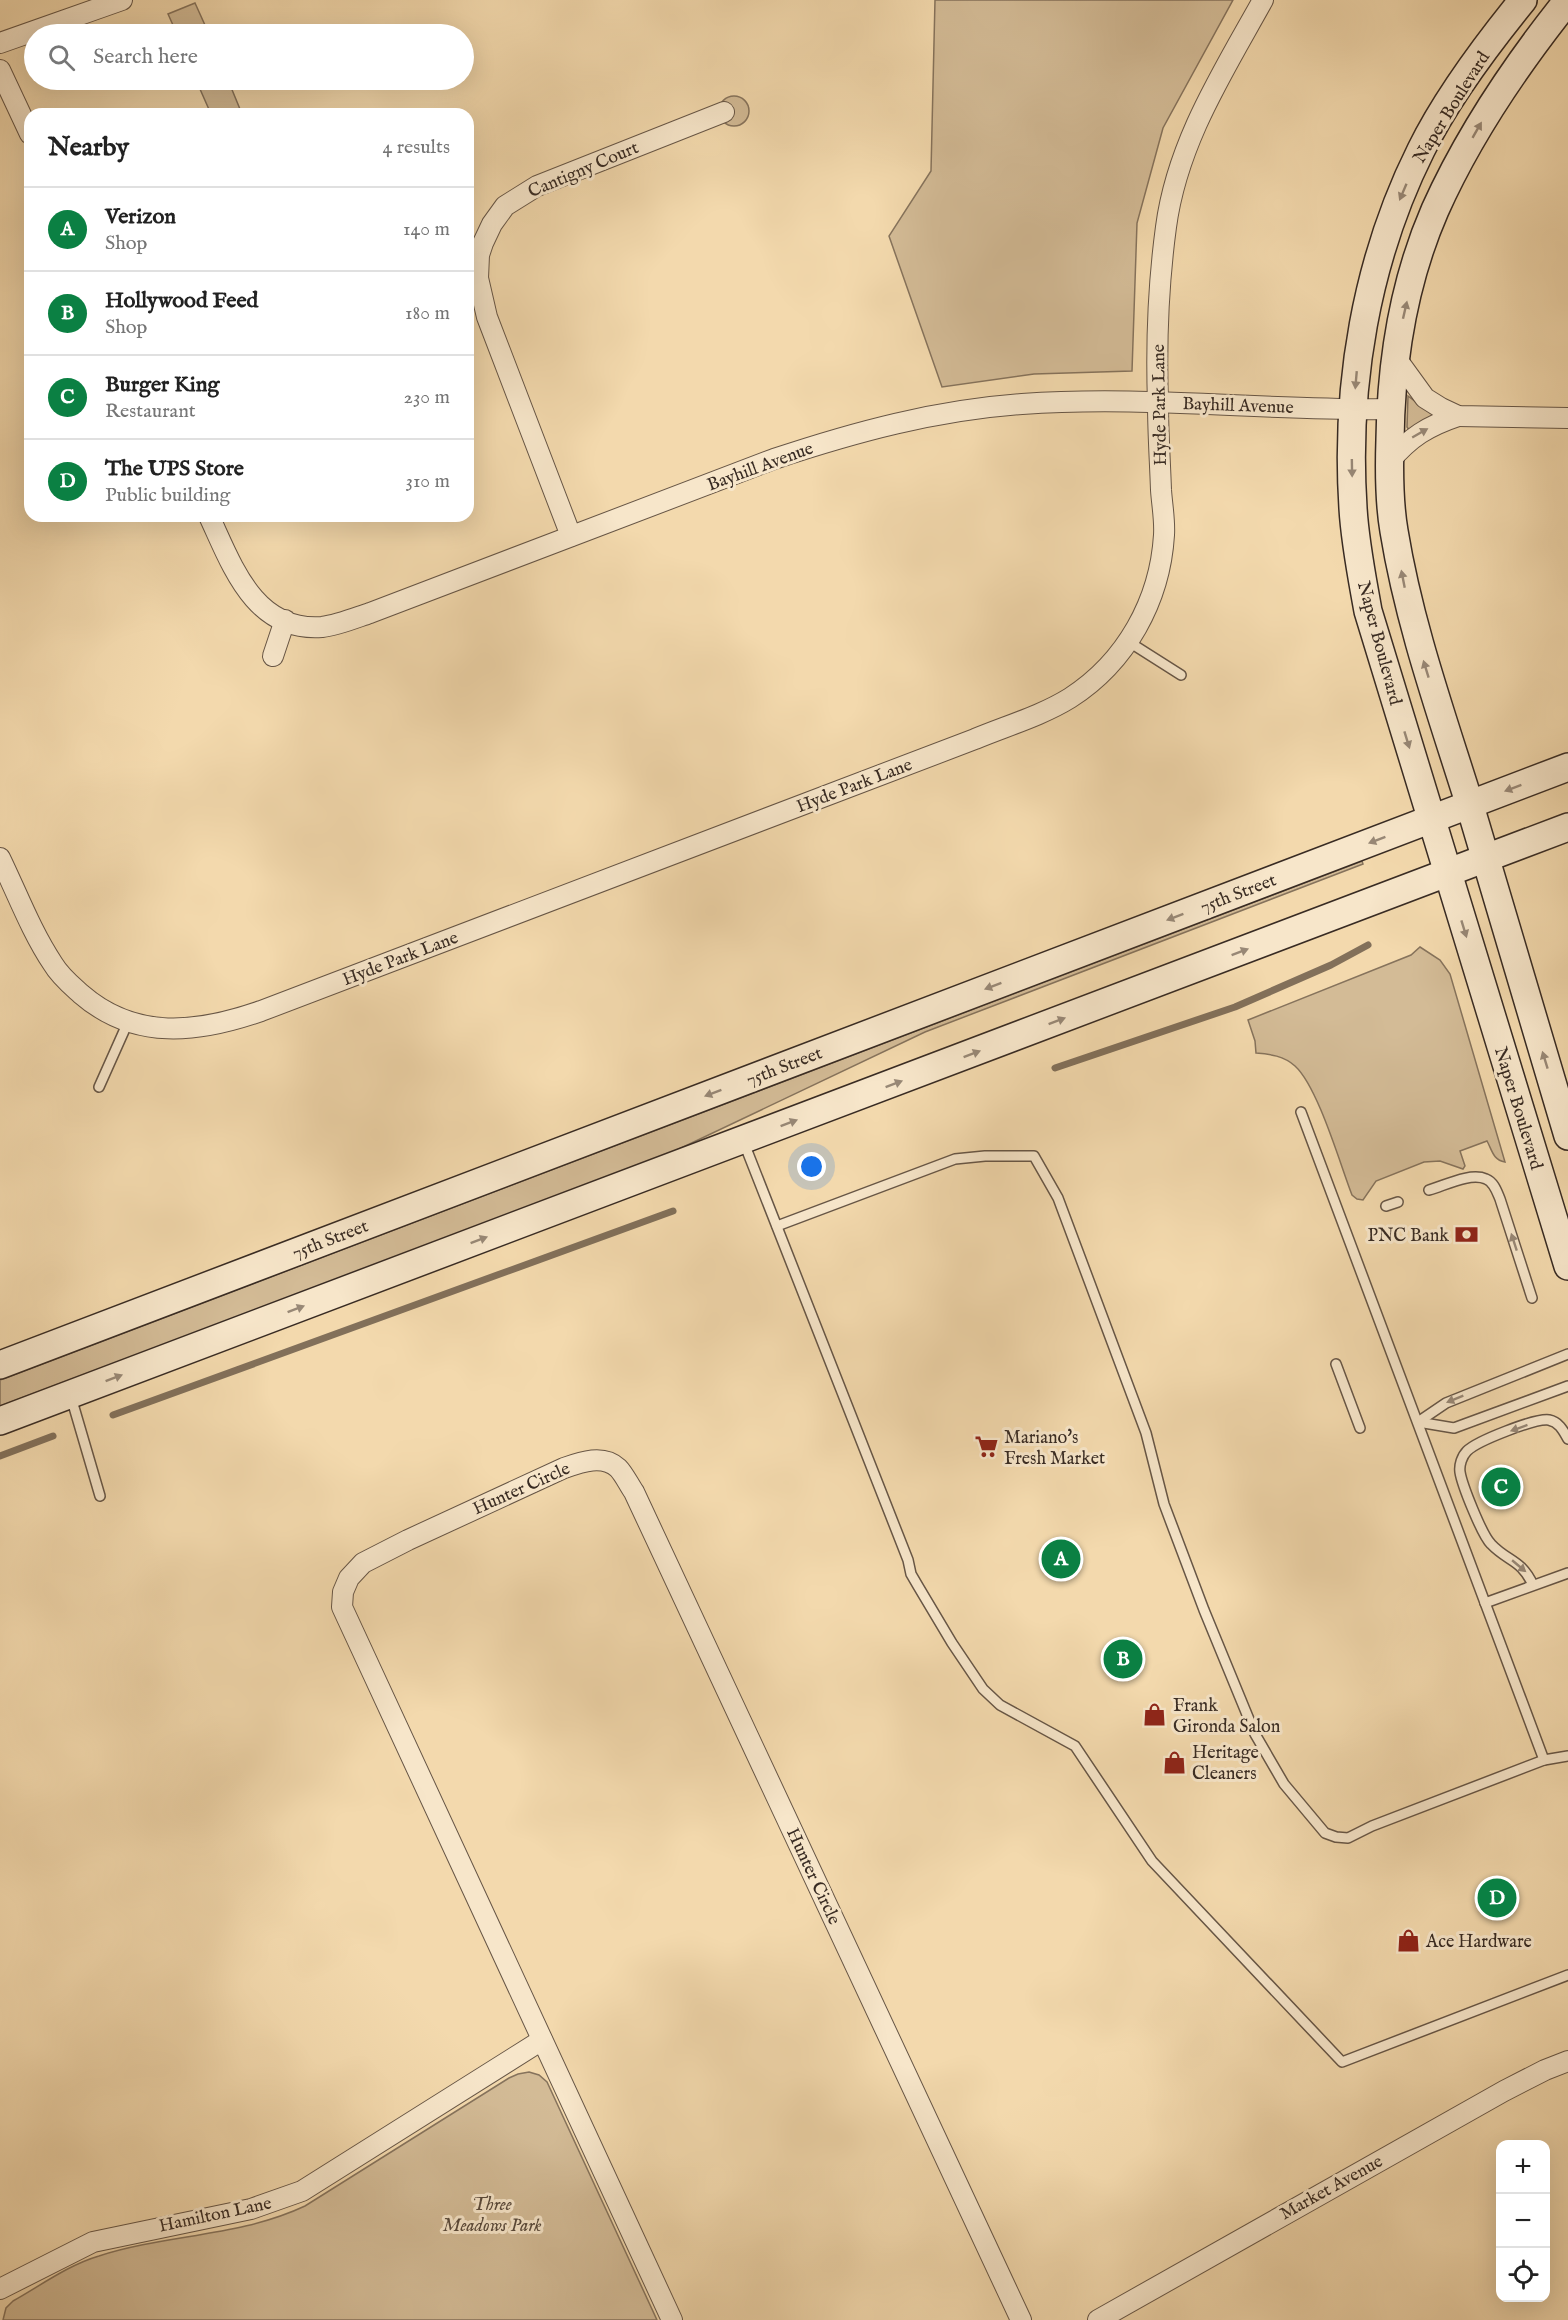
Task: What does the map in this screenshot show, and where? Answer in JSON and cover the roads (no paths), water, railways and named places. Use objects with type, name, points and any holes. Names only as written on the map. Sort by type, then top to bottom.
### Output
[{"type":"main road","name":"Naper Boulevard","points":[[1522,0],[1455,93],[1421,150],[1390,224],[1369,294],[1358,360],[1352,462],[1353,508],[1368,611],[1568,1266]]},
{"type":"main road","name":"Naper Boulevard","points":[[1568,0],[1493,103],[1460,160],[1435,211],[1416,264],[1396,358],[1390,409],[1389,462],[1393,527],[1416,636],[1469,804],[1568,1136]]},
{"type":"main road","name":"75th Street","points":[[0,1365],[1568,767]]},
{"type":"main road","points":[[0,1421],[1568,827]]},
{"type":"street","points":[[54,24],[122,0]]},
{"type":"street","name":"Hyde Park Lane","points":[[0,858],[37,937],[54,965],[67,982],[92,1004],[128,1022],[168,1029],[198,1028],[232,1021],[261,1011],[1054,707],[1072,696],[1098,674],[1129,642],[1143,616],[1157,579],[1164,534],[1157,402],[1160,287],[1166,225],[1176,178],[1190,137],[1206,101],[1263,0]]},
{"type":"street","points":[[0,43],[24,35]]},
{"type":"street","points":[[0,70],[24,121]]},
{"type":"street","name":"Cantigny Court","points":[[571,536],[487,316],[477,266],[477,235],[492,224],[506,206],[537,186],[724,112]]},
{"type":"street","points":[[1396,358],[1425,398],[1458,416]]},
{"type":"street","name":"Bayhill Avenue","points":[[212,522],[235,572],[251,596],[271,614],[309,626],[334,625],[774,459],[888,425],[967,410],[1022,404],[1157,402],[1354,410],[1390,409]]},
{"type":"street","points":[[1389,462],[1411,437],[1440,422],[1458,416],[1568,418]]},
{"type":"street","points":[[273,656],[285,620]]},
{"type":"street","name":"Hunter Circle","points":[[672,2320],[342,1607],[343,1592],[349,1578],[363,1563],[408,1540],[564,1468],[584,1461],[598,1460],[617,1467],[634,1492],[652,1526],[1021,2320]]},
{"type":"street","name":"Hamilton Lane","points":[[0,2289],[93,2242],[250,2209],[302,2191],[542,2040]]},
{"type":"street","name":"Market Avenue","points":[[1098,2320],[1504,2091],[1568,2061]]},
{"type":"lane","points":[[1129,642],[1181,675]]},
{"type":"lane","points":[[99,1087],[128,1022]]},
{"type":"lane","points":[[1301,1112],[1544,1760]]},
{"type":"lane","points":[[744,1141],[909,1560],[911,1574],[952,1643],[983,1689],[1000,1705],[1075,1746],[1152,1861],[1342,2062],[1568,1975]]},
{"type":"lane","points":[[777,1226],[955,1159],[985,1156],[1034,1156],[1058,1198],[1146,1433],[1164,1504],[1254,1734],[1284,1784],[1325,1833],[1348,1838],[1372,1826],[1544,1760],[1568,1756]]},
{"type":"lane","points":[[1429,1190],[1474,1178],[1485,1179],[1493,1185],[1500,1198],[1532,1298]]},
{"type":"lane","points":[[1386,1206],[1398,1202]]},
{"type":"lane","points":[[1418,1422],[1446,1403],[1568,1354]]},
{"type":"lane","points":[[1336,1364],[1360,1428]]},
{"type":"lane","points":[[1418,1422],[1454,1428],[1568,1386]]},
{"type":"lane","points":[[70,1394],[100,1496]]},
{"type":"lane","points":[[1533,1585],[1526,1570],[1491,1544],[1483,1532],[1460,1470],[1462,1456],[1480,1443],[1535,1422],[1547,1420],[1557,1423],[1568,1438]]},
{"type":"lane","points":[[1485,1603],[1568,1572]]},
{"type":"waterway","points":[[1055,1068],[1235,1007],[1331,965],[1368,945]]},
{"type":"waterway","points":[[113,1415],[673,1211]]},
{"type":"waterway","points":[[0,1456],[53,1436]]},
{"type":"place","name":"PNC Bank","points":[[1467,1235]]},
{"type":"place","name":"Mariano's Fresh Market","points":[[986,1447]]},
{"type":"place","name":"Burger King","points":[[1501,1487]]},
{"type":"place","name":"Verizon","points":[[1061,1559]]},
{"type":"place","name":"Hollywood Feed","points":[[1123,1659]]},
{"type":"place","name":"Frank Gironda Salon","points":[[1155,1715]]},
{"type":"place","name":"Heritage Cleaners","points":[[1174,1762]]},
{"type":"place","name":"The UPS Store","points":[[1497,1898]]},
{"type":"place","name":"Ace Hardware","points":[[1408,1941]]},
{"type":"park label","name":"Three Meadows Park","points":[[492,2214]]}]
